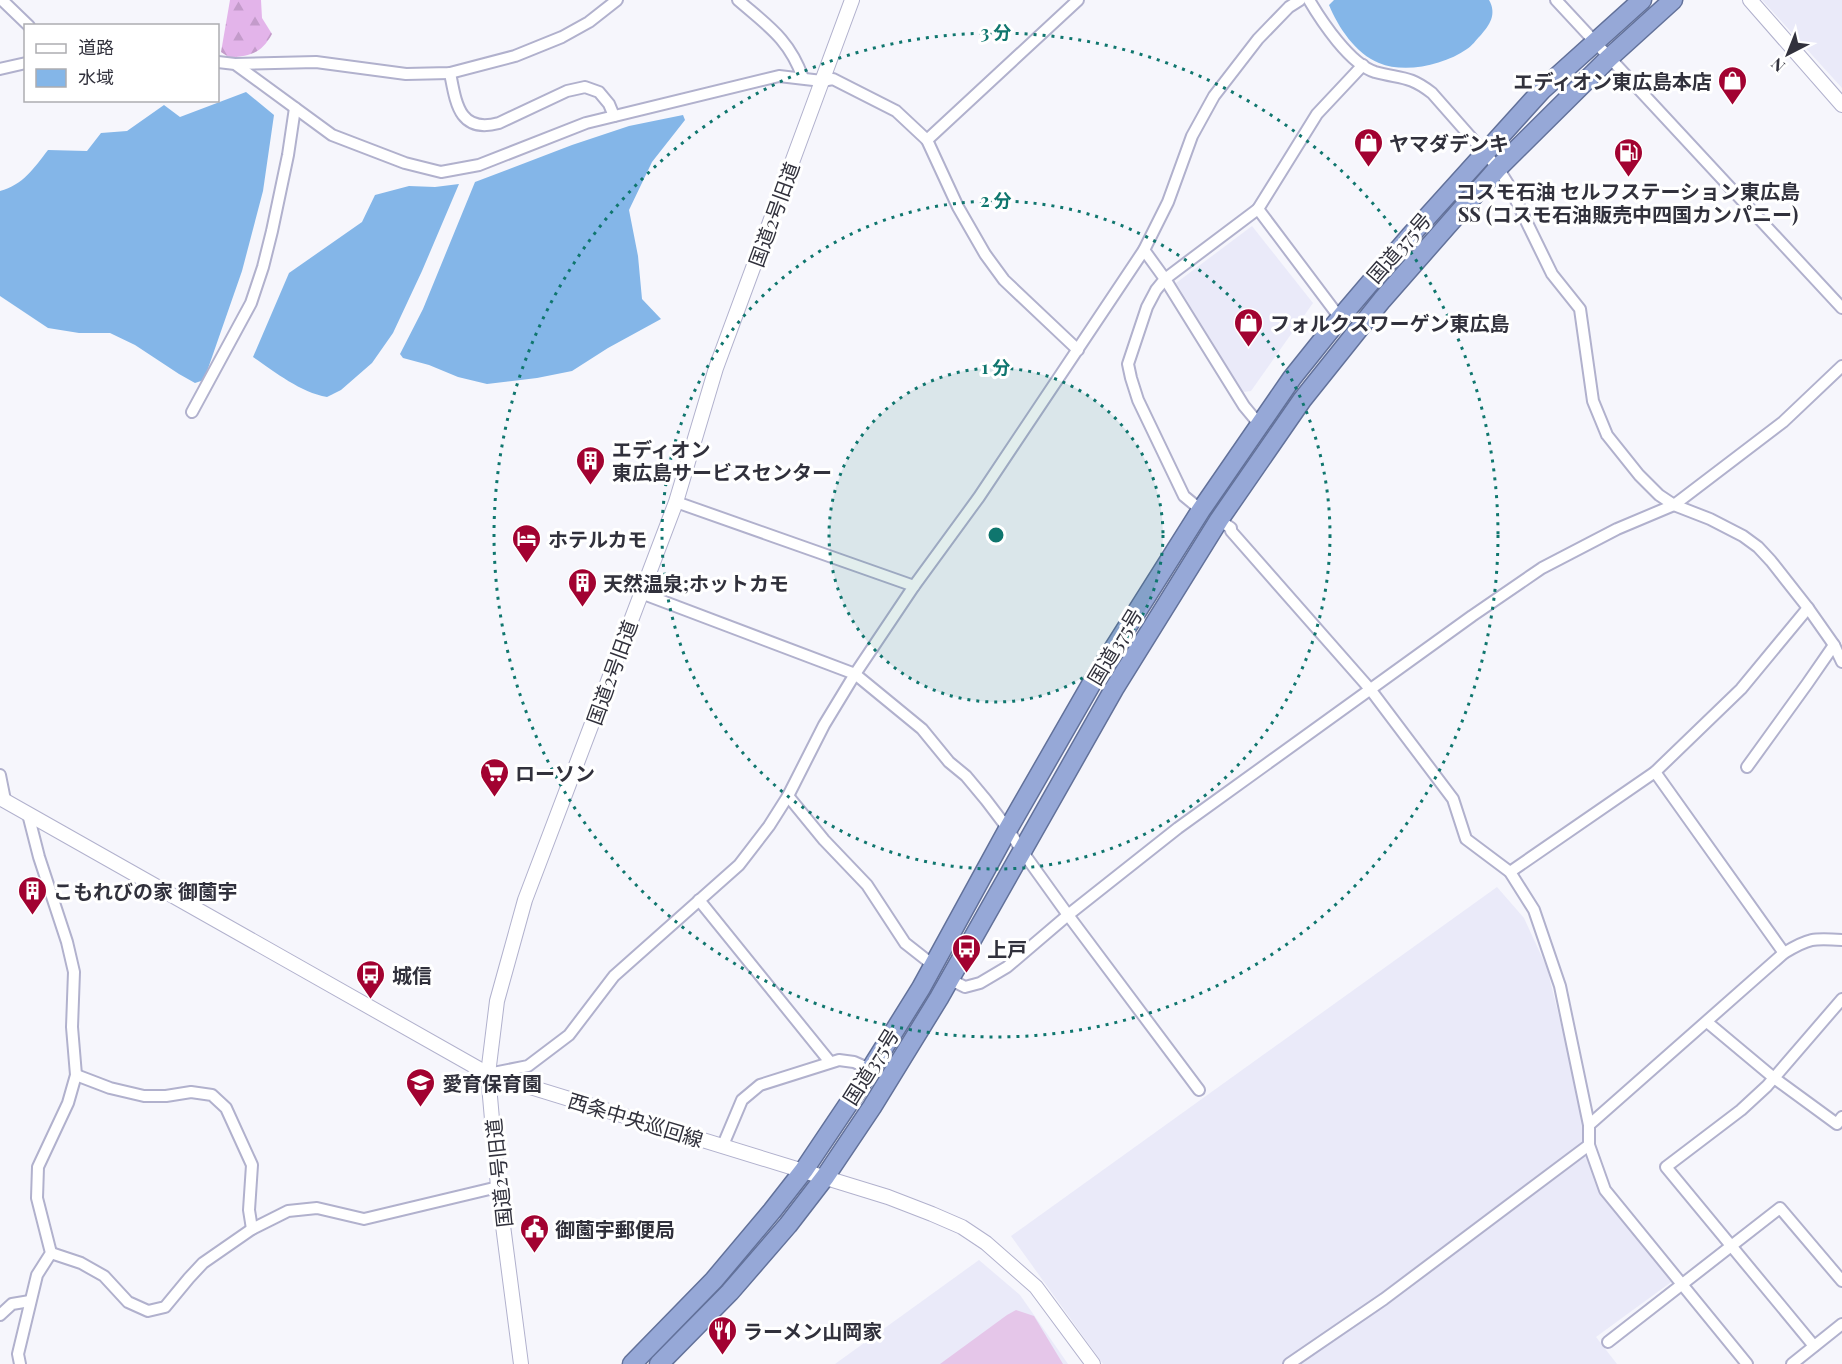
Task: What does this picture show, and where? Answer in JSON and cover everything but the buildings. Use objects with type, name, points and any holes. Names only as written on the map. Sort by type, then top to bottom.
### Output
[{"type":"highway","name":"国道375号","points":[[632,1364],[714,1280],[804,1170],[870,1069],[933,965],[1008,829],[1094,681],[1201,510],[1292,378],[1340,318],[1542,90],[1642,0]]},
{"type":"highway","name":"国道375号","points":[[659,1364],[737,1284],[788,1225],[825,1177],[872,1107],[950,979],[1114,689],[1219,520],[1302,400],[1374,309],[1498,168],[1609,58],[1673,0]]},
{"type":"street","points":[[2,0],[27,24]]},
{"type":"street","points":[[219,62],[235,64],[316,62],[406,74],[450,73],[515,56],[562,37],[589,22],[617,0]]},
{"type":"street","points":[[738,0],[786,43],[797,60],[803,78]]},
{"type":"street","name":"国道2号旧道","points":[[521,1364],[498,1187],[488,1074],[497,1001],[525,900],[676,502],[716,368],[852,0]]},
{"type":"street","points":[[927,140],[1078,0]]},
{"type":"street","points":[[488,1074],[528,1066],[569,1035],[614,976],[739,865],[769,826],[788,796],[824,725],[855,674],[914,586],[979,497],[1144,250],[1168,202],[1192,136],[1214,96],[1286,4],[1300,0]]},
{"type":"street","points":[[1310,0],[1329,30],[1363,66],[1419,83],[1432,93],[1498,168],[1552,274],[1580,309],[1593,401],[1607,435],[1659,495],[1674,505],[1719,523],[1758,547],[1808,608],[1834,645],[1842,662]]},
{"type":"street","points":[[1556,0],[1842,308]]},
{"type":"street","points":[[1750,0],[1842,105]]},
{"type":"street","points":[[0,69],[24,63]]},
{"type":"street","points":[[235,64],[332,135],[405,163],[441,172],[478,165],[586,123],[779,76],[822,81],[833,79],[896,111],[927,140],[958,207],[985,254],[1004,280],[1078,350]]},
{"type":"street","points":[[1201,510],[1184,496],[1138,400],[1131,378],[1128,364],[1147,307],[1165,279],[1258,209],[1317,114],[1363,66]]},
{"type":"street","points":[[450,73],[459,110],[463,117],[474,124],[486,127],[499,123],[567,91],[585,87],[599,92],[609,104],[614,116]]},
{"type":"street","points":[[192,412],[251,303],[272,231],[295,108]]},
{"type":"street","points":[[1258,209],[1340,318]]},
{"type":"street","points":[[1144,250],[1165,279],[1244,406],[1259,424]]},
{"type":"street","points":[[950,979],[965,987],[980,983],[1007,967],[1068,915],[1178,828],[1472,616],[1542,568],[1617,529],[1674,505],[1783,422],[1842,366]]},
{"type":"street","points":[[676,502],[914,586]]},
{"type":"street","points":[[1219,520],[1231,528],[1231,531],[1370,689],[1453,799],[1466,838],[1510,873],[1534,910],[1560,986],[1589,1125],[1589,1145],[1605,1190],[1748,1364]]},
{"type":"street","points":[[641,593],[855,674],[922,729],[950,762],[966,776],[1008,829],[1068,915],[1199,1090]]},
{"type":"street","points":[[1510,873],[1655,772],[1740,689],[1808,608]]},
{"type":"street","points":[[1747,767],[1834,645]]},
{"type":"street","points":[[1655,772],[1784,953]]},
{"type":"street","points":[[0,775],[2,799]]},
{"type":"street","points":[[788,796],[824,840],[867,885],[905,943],[933,965]]},
{"type":"street","name":"西条中央巡回線","points":[[2,799],[488,1074],[804,1170],[932,1214],[962,1227],[986,1243],[1036,1287],[1092,1364]]},
{"type":"street","points":[[20,1364],[18,1354],[37,1275],[51,1253],[37,1198],[38,1167],[68,1103],[76,1075],[72,1027],[74,972],[28,814]]},
{"type":"street","points":[[699,900],[830,1062]]},
{"type":"street","points":[[1589,1125],[1784,953],[1802,942],[1818,938],[1842,940]]},
{"type":"street","points":[[1814,1346],[1666,1167],[1742,1110],[1774,1078],[1842,999]]},
{"type":"street","points":[[1707,1022],[1774,1078],[1837,1124],[1842,1117]]},
{"type":"street","points":[[723,1145],[742,1100],[760,1085],[839,1060],[854,1062],[870,1069]]},
{"type":"street","points":[[76,1075],[110,1088],[144,1096],[166,1096],[191,1092],[212,1095],[226,1108],[252,1165],[249,1210],[252,1229]]},
{"type":"street","points":[[1289,1364],[1384,1299],[1589,1145]]},
{"type":"street","points":[[51,1253],[81,1263],[104,1276],[128,1302],[147,1311],[165,1307],[203,1263],[252,1229],[288,1211],[317,1208],[364,1219],[498,1187]]},
{"type":"street","points":[[1608,1342],[1780,1208],[1842,1281]]},
{"type":"street","points":[[0,1315],[12,1304],[30,1301]]},
{"type":"street","points":[[1792,1364],[1842,1324]]},
{"type":"shaded area","points":[[1762,0],[1842,0],[1842,88]]},
{"type":"shaded area","name":"フォルクスワーゲン東広島","points":[[1252,226],[1313,303],[1251,391],[1243,392],[1176,283]]},
{"type":"shaded area","points":[[1497,887],[1524,918],[1547,968],[1602,1190],[1674,1280],[1596,1337],[1617,1364],[1103,1364],[1011,1236]]},
{"type":"shaded area","points":[[979,1260],[1020,1295],[1068,1364],[835,1364]]},
{"type":"shaded area","points":[[1016,1310],[1034,1316],[1063,1364],[940,1364],[1007,1315]]},
{"type":"green space","points":[[230,0],[261,0],[262,18],[272,34],[259,50],[230,58],[221,52]]},
{"type":"water","points":[[1334,0],[1489,0],[1492,15],[1484,32],[1471,46],[1458,55],[1424,66],[1400,68],[1379,63],[1355,46],[1343,31],[1329,5]]},
{"type":"water","points":[[246,92],[274,115],[263,191],[242,271],[204,380],[195,383],[135,345],[110,333],[79,333],[48,328],[0,296],[0,191],[22,180],[48,150],[87,151],[101,133],[127,131],[164,105],[180,117]]},
{"type":"water","points":[[683,115],[685,120],[652,162],[629,210],[638,256],[642,299],[661,319],[572,371],[537,378],[487,384],[458,377],[429,365],[403,358],[400,354],[423,309],[475,182],[629,126]]},
{"type":"water","points":[[459,184],[393,333],[372,363],[341,390],[327,397],[307,391],[253,357],[289,273],[362,222],[375,195],[409,186],[435,187]]},
{"type":"place","name":"エディオン東広島本店","points":[[1733,106]]},
{"type":"place","name":"ヤマダデンキ","points":[[1368,168]]},
{"type":"place","name":"コスモ石油 セルフステーション東広島 SS (コスモ石油販売中四国カンパニー)","points":[[1628,178]]},
{"type":"place","name":"フォルクスワーゲン東広島","points":[[1249,348]]},
{"type":"place","name":"エディオン 東広島サービスセンター","points":[[591,486]]},
{"type":"place","name":"ホテルカモ","points":[[527,564]]},
{"type":"place","name":"天然温泉;ホットカモ","points":[[582,608]]},
{"type":"place","name":"ローソン","points":[[494,798]]},
{"type":"place","name":"こもれびの家 御薗宇","points":[[32,916]]},
{"type":"place","name":"上戸","points":[[966,974]]},
{"type":"place","name":"城信","points":[[371,1000]]},
{"type":"place","name":"愛育保育園","points":[[421,1108]]},
{"type":"place","name":"御薗宇郵便局","points":[[534,1254]]},
{"type":"place","name":"ラーメン山岡家","points":[[722,1356]]}]
